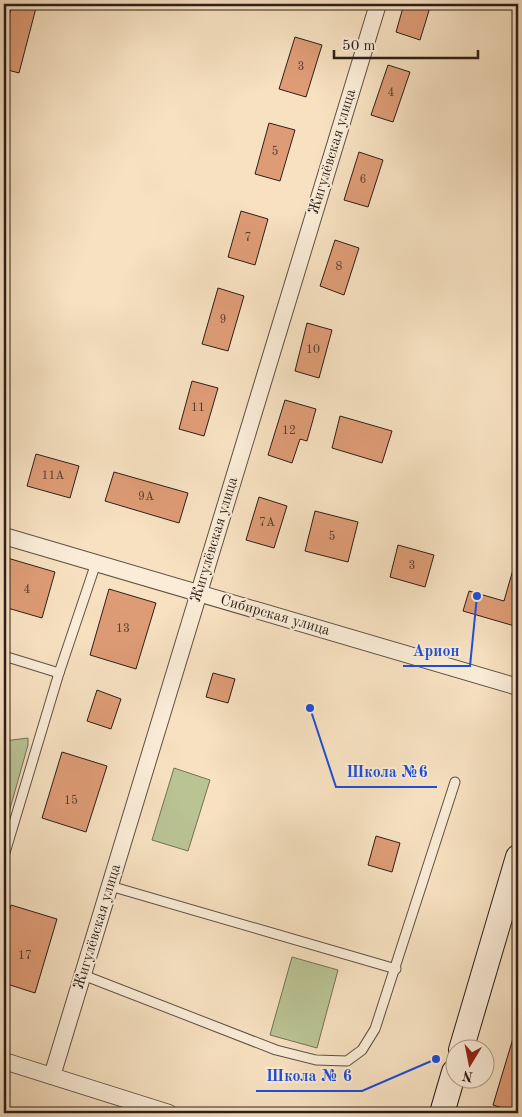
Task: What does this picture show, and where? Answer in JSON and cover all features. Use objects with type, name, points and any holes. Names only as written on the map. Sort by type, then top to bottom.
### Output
[{"type":"main road","points":[[464,1040],[518,857]]},
{"type":"main road","points":[[442,1113],[449,1090]]},
{"type":"street","name":"Жигулёвская улица","points":[[52,1076],[378,4]]},
{"type":"street","name":"Сибирская улица","points":[[4,536],[518,688]]},
{"type":"street","points":[[4,1061],[169,1113]]},
{"type":"lane","points":[[4,856],[59,673],[96,563]]},
{"type":"lane","points":[[4,656],[59,673]]},
{"type":"lane","points":[[83,975],[276,1050],[316,1060],[347,1061],[362,1050],[375,1030],[454,782]]},
{"type":"lane","points":[[110,886],[396,969]]},
{"type":"green space","points":[[28,738],[28,745],[4,830],[4,741]]},
{"type":"green space","points":[[174,768],[210,780],[188,851],[152,840]]},
{"type":"green space","points":[[292,957],[338,970],[317,1048],[270,1035]]},
{"type":"building","points":[[12,4],[37,4],[19,73],[4,69],[4,35]]},
{"type":"building","points":[[404,4],[431,4],[420,40],[396,32]]},
{"type":"building","points":[[295,37],[322,45],[306,97],[279,89]]},
{"type":"building","points":[[388,65],[410,72],[393,122],[371,115]]},
{"type":"building","points":[[269,123],[295,130],[280,181],[255,174]]},
{"type":"building","points":[[359,152],[383,160],[368,207],[344,200]]},
{"type":"building","points":[[241,211],[268,219],[255,265],[228,257]]},
{"type":"building","points":[[335,240],[359,248],[344,295],[320,286]]},
{"type":"building","points":[[218,288],[244,296],[228,351],[202,344]]},
{"type":"building","points":[[307,323],[332,330],[319,378],[295,371]]},
{"type":"building","points":[[192,381],[218,388],[204,436],[179,429]]},
{"type":"building","points":[[285,400],[316,409],[307,441],[300,439],[292,463],[268,455]]},
{"type":"building","points":[[340,416],[392,431],[382,463],[332,448]]},
{"type":"building","points":[[36,454],[79,466],[70,498],[27,486]]},
{"type":"building","points":[[114,472],[188,493],[179,523],[105,501]]},
{"type":"building","points":[[259,497],[287,506],[274,548],[246,540]]},
{"type":"building","points":[[315,511],[358,522],[348,562],[305,551]]},
{"type":"building","points":[[398,545],[434,555],[425,587],[390,577]]},
{"type":"building","points":[[4,557],[55,572],[42,618],[4,607]]},
{"type":"building","points":[[514,566],[518,567],[518,627],[463,611],[469,591],[504,601]]},
{"type":"building","points":[[109,589],[156,603],[136,669],[90,655]]},
{"type":"building","points":[[213,673],[235,679],[228,703],[206,697]]},
{"type":"building","points":[[97,690],[121,699],[111,729],[87,721]]},
{"type":"building","points":[[62,752],[107,766],[86,832],[42,818]]},
{"type":"building","points":[[376,836],[400,843],[392,872],[368,865]]},
{"type":"building","points":[[11,905],[57,919],[35,993],[4,983],[4,928]]},
{"type":"building","points":[[514,1035],[518,1036],[518,1113],[493,1105]]},
{"type":"place","name":"Арион","points":[[477,596]]},
{"type":"place","name":"Школа №6","points":[[310,708]]},
{"type":"place","name":"Школа № 6","points":[[436,1059]]}]
